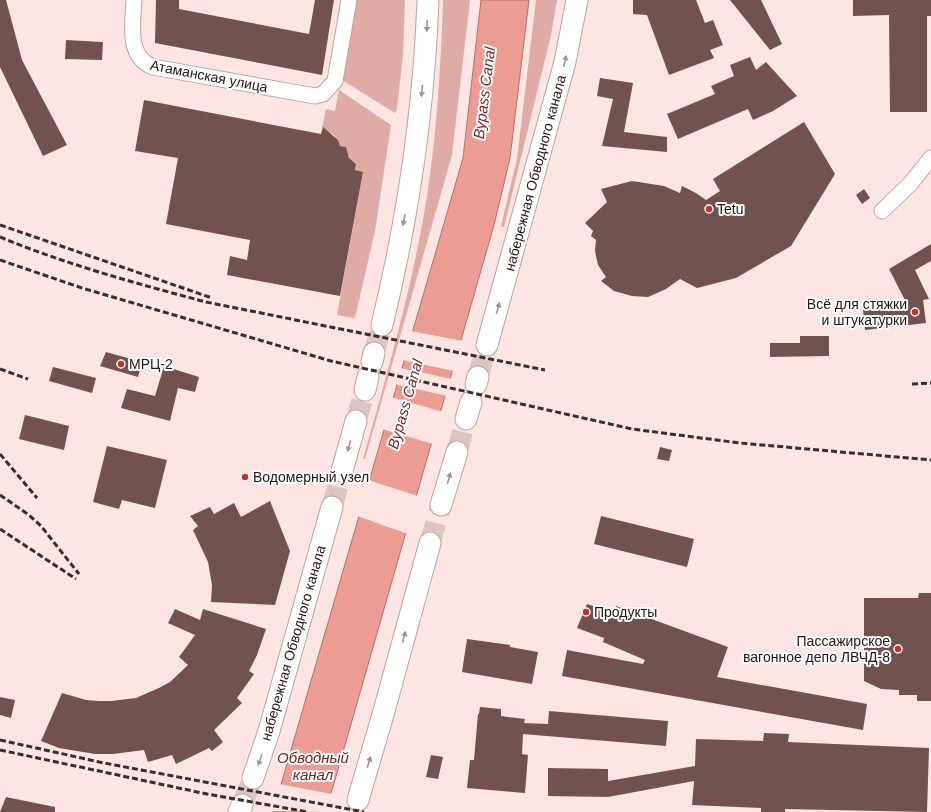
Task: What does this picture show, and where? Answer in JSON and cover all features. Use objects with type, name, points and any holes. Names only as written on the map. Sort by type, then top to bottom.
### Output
[{"type":"main road","points":[[382,325],[398,257],[417,142],[426,52],[428,0]]},
{"type":"main road","name":"набережная Обводного канала","points":[[487,345],[565,62],[577,0]]},
{"type":"main road","points":[[342,471],[356,421]]},
{"type":"main road","points":[[441,504],[456,452]]},
{"type":"main road","name":"набережная Обводного канала","points":[[253,778],[269,731],[332,507]]},
{"type":"main road","points":[[358,800],[430,543]]},
{"type":"street","name":"Атаманская улица","points":[[134,0],[134,46],[138,57],[143,63],[153,67],[315,96],[323,94],[335,80],[350,0]]},
{"type":"street","points":[[882,211],[910,184],[931,158]]},
{"type":"shaded area","points":[[357,0],[405,0],[403,54],[397,109],[395,113],[342,80]]},
{"type":"shaded area","points":[[443,0],[470,0],[452,155],[365,459],[363,459],[400,326],[428,190],[440,72]]},
{"type":"shaded area","points":[[536,0],[557,0],[551,35],[504,227],[501,226],[517,159]]},
{"type":"shaded area","points":[[339,90],[391,125],[375,231],[355,318],[337,315],[363,172],[355,170],[356,164],[349,158],[346,147],[340,146],[334,135],[322,128],[326,109],[335,111]]},
{"type":"water","name":"Обводный канал","points":[[481,0],[529,0],[510,158],[494,225],[333,787],[324,812],[273,812],[463,158]]},
{"type":"pier","points":[[411,331],[463,341],[454,371],[402,360]]},
{"type":"pier","points":[[400,368],[452,379],[447,396],[395,384]]},
{"type":"pier","points":[[391,397],[443,412],[433,444],[382,429]]},
{"type":"pier","points":[[368,480],[418,496],[408,534],[357,516]]},
{"type":"pier","points":[[279,784],[332,794],[326,812],[271,811]]},
{"type":"building","points":[[0,0],[6,0],[22,60],[67,145],[43,156],[0,67]]},
{"type":"building","points":[[156,0],[179,0],[179,9],[309,34],[315,0],[334,0],[322,75],[155,43]]},
{"type":"building","points":[[633,0],[696,0],[705,23],[713,20],[723,45],[710,50],[714,58],[669,75],[647,15],[633,14]]},
{"type":"building","points":[[730,0],[761,0],[782,44],[770,50]]},
{"type":"building","points":[[853,0],[931,0],[931,16],[927,16],[927,112],[890,112],[889,15],[853,16]]},
{"type":"building","points":[[66,40],[103,42],[102,60],[65,59]]},
{"type":"building","points":[[750,57],[756,70],[766,62],[797,96],[773,111],[753,120],[748,109],[678,139],[667,114],[715,94],[711,86],[734,76],[730,65]]},
{"type":"building","points":[[600,78],[633,83],[624,132],[667,137],[667,152],[602,146],[613,99],[597,96]]},
{"type":"building","points":[[144,100],[321,134],[323,127],[338,140],[340,146],[346,147],[349,158],[356,164],[355,170],[363,172],[340,296],[227,275],[230,256],[247,260],[250,240],[166,224],[178,158],[135,151]]},
{"type":"building","points":[[804,122],[835,174],[791,246],[736,278],[697,288],[680,279],[666,289],[648,297],[632,296],[614,291],[601,281],[606,277],[598,265],[595,251],[596,240],[591,236],[593,231],[585,223],[607,202],[601,189],[632,181],[664,186],[680,193],[682,186],[706,200],[720,191],[713,179]]},
{"type":"building","points":[[864,189],[870,198],[862,204],[856,195]]},
{"type":"building","points":[[931,244],[931,261],[915,270],[929,299],[923,300],[926,323],[865,330],[863,310],[908,306],[889,269]]},
{"type":"building","points":[[800,336],[829,336],[829,356],[770,357],[770,343],[800,343]]},
{"type":"building","name":"МРЦ-2","points":[[106,352],[142,362],[138,377],[100,366]]},
{"type":"building","points":[[164,366],[199,377],[195,392],[178,388],[170,421],[121,408],[127,389],[155,396]]},
{"type":"building","points":[[53,367],[96,378],[92,393],[49,381]]},
{"type":"building","points":[[25,415],[69,426],[64,450],[19,439]]},
{"type":"building","points":[[107,446],[167,460],[155,508],[122,500],[119,509],[93,502]]},
{"type":"building","points":[[660,447],[672,450],[669,461],[657,459]]},
{"type":"building","points":[[270,501],[290,551],[275,605],[211,602],[212,585],[208,562],[193,530],[198,526],[190,516],[210,507],[214,514],[234,503],[241,517]]},
{"type":"building","points":[[601,516],[694,539],[687,567],[594,544]]},
{"type":"building","name":"Пассажирское вагонное депо ЛВЧД-8","points":[[919,593],[931,593],[931,701],[917,701],[917,695],[899,695],[899,690],[881,689],[864,681],[864,598],[918,598]]},
{"type":"building","points":[[587,604],[614,613],[616,606],[728,647],[717,677],[867,704],[863,730],[562,676],[567,650],[643,664],[645,660],[603,642],[604,638],[577,628]]},
{"type":"building","points":[[175,609],[200,620],[203,609],[266,629],[257,655],[249,671],[254,674],[237,698],[242,703],[214,730],[223,742],[212,751],[209,748],[176,764],[172,755],[148,762],[144,750],[113,754],[95,754],[59,748],[41,741],[62,693],[86,700],[99,701],[136,698],[170,682],[188,665],[179,657],[195,635],[168,623]]},
{"type":"building","points":[[467,639],[510,645],[510,647],[538,652],[532,684],[462,672]]},
{"type":"building","points":[[0,697],[15,700],[11,718],[0,715]]},
{"type":"building","points":[[480,707],[501,709],[501,716],[525,719],[524,723],[548,724],[549,711],[668,721],[666,746],[523,734],[522,754],[528,755],[525,793],[467,788],[470,760],[474,760]]},
{"type":"building","points":[[764,733],[789,734],[788,742],[929,748],[927,812],[785,809],[785,812],[761,812],[761,808],[692,805],[694,781],[608,797],[548,796],[548,768],[608,769],[608,781],[695,766],[696,739],[763,741]]},
{"type":"building","points":[[431,755],[443,757],[438,779],[426,777]]},
{"type":"building","points":[[6,797],[55,807],[55,812],[0,812]]},
{"type":"tunnel","points":[[374,353],[382,325]]},
{"type":"tunnel","points":[[478,377],[487,345]]},
{"type":"tunnel","points":[[356,421],[365,390]]},
{"type":"tunnel","points":[[457,452],[466,419]]},
{"type":"tunnel","points":[[332,507],[342,471]]},
{"type":"tunnel","points":[[430,543],[441,505]]},
{"type":"tunnel","points":[[242,805],[253,778]]},
{"type":"railway","points":[[0,225],[212,298]]},
{"type":"railway","points":[[0,237],[76,265],[206,302],[545,370]]},
{"type":"railway","points":[[0,260],[82,288],[331,361],[632,429],[740,443],[931,460]]},
{"type":"railway","points":[[0,369],[28,379]]},
{"type":"railway","points":[[912,384],[931,383]]},
{"type":"railway","points":[[0,454],[37,498]]},
{"type":"railway","points":[[0,495],[29,515],[41,526],[79,574]]},
{"type":"railway","points":[[0,529],[76,579]]},
{"type":"railway","points":[[0,740],[104,763],[364,812]]},
{"type":"railway","points":[[0,750],[207,794],[308,812]]},
{"type":"place","name":"Tetu","points":[[709,209]]},
{"type":"place","name":"Всё для стяжки и штукатурки","points":[[915,312]]},
{"type":"place","name":"МРЦ-2","points":[[121,364]]},
{"type":"place","name":"Водомерный узел","points":[[245,477]]},
{"type":"place","name":"Продукты","points":[[586,612]]},
{"type":"place","name":"Пассажирское вагонное депо ЛВЧД-8","points":[[898,649]]},
{"type":"water label","name":"Bypass Canal","points":[[484,93]]},
{"type":"water label","name":"Bypass Canal","points":[[405,404]]}]
